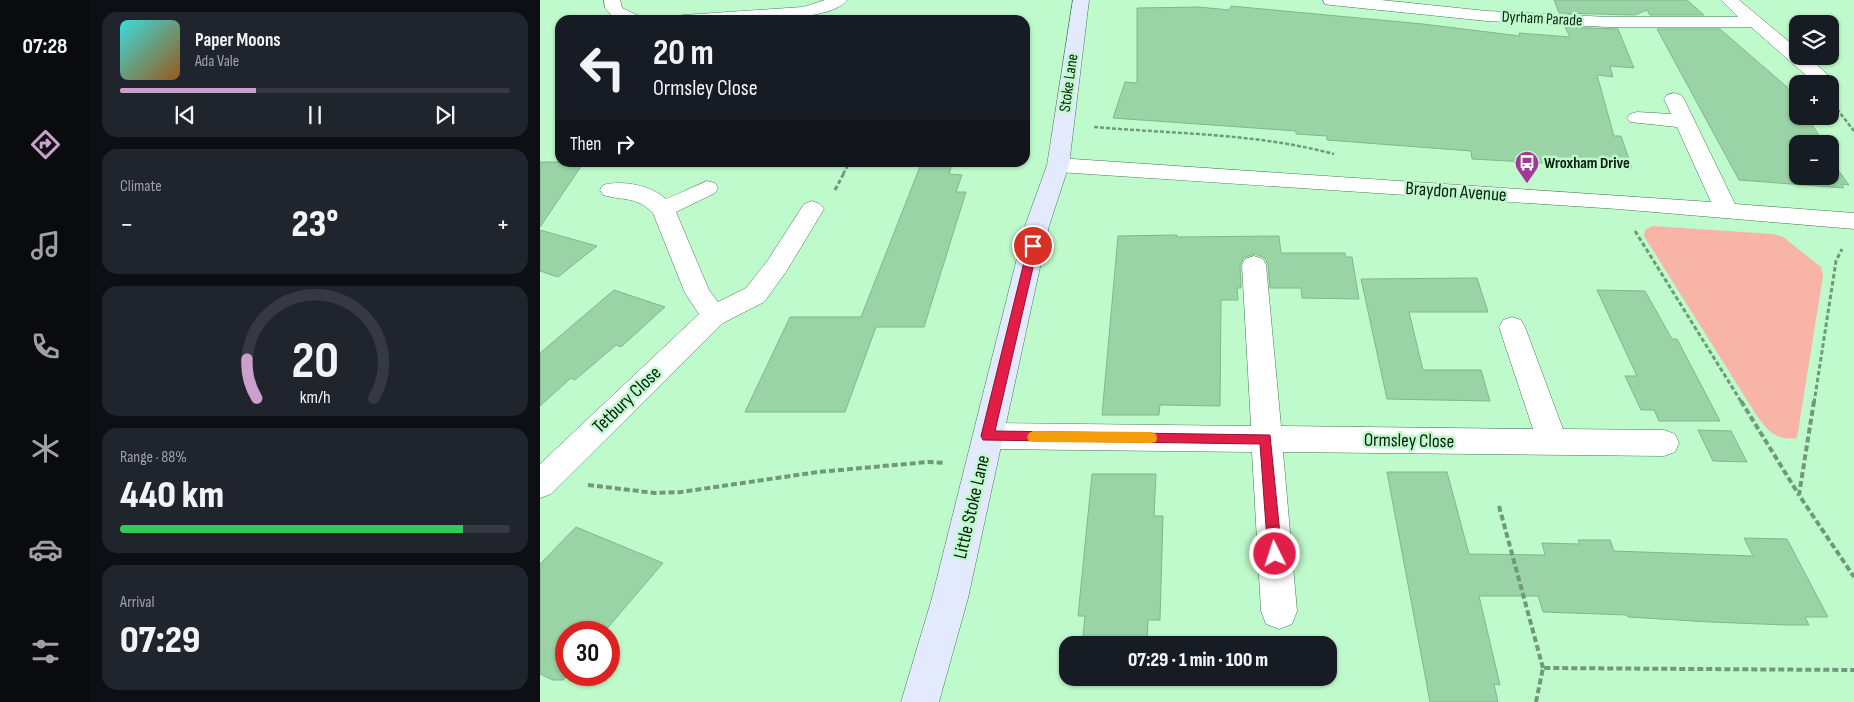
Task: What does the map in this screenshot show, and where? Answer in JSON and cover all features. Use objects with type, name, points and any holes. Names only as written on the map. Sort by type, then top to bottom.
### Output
[{"type":"street","points":[[612,0],[612,6],[616,12],[622,15]]},
{"type":"street","points":[[767,15],[804,12],[822,8],[839,0]]},
{"type":"street","name":"Stoke Lane","points":[[1058,166],[1081,0]]},
{"type":"street","name":"Dyrham Parade","points":[[1331,0],[1486,16],[1588,21],[1755,22]]},
{"type":"street","points":[[1729,0],[1818,75]]},
{"type":"street","points":[[1674,99],[1727,211]]},
{"type":"street","points":[[1637,118],[1685,121]]},
{"type":"street","name":"Braydon Avenue","points":[[1058,166],[1618,202],[1851,220]]},
{"type":"street","name":"Little Stoke Lane","points":[[920,702],[950,598],[1037,226],[1058,166]]},
{"type":"street","points":[[663,209],[708,188]]},
{"type":"street","points":[[611,190],[634,192],[650,198],[663,209],[698,293],[714,316]]},
{"type":"street","name":"Tetbury Close","points":[[543,481],[714,316],[755,295],[777,266],[812,210]]},
{"type":"street","points":[[1254,265],[1279,611]]},
{"type":"street","points":[[1512,327],[1553,443]]},
{"type":"street","name":"Ormsley Close","points":[[985,450],[1266,439],[1664,443]]},
{"type":"path","points":[[1839,113],[1854,131]]},
{"type":"path","points":[[1618,202],[1799,495],[1854,577]]},
{"type":"path","points":[[1799,495],[1836,261],[1844,247]]},
{"type":"path","points":[[543,481],[638,491],[681,492],[770,478],[873,466],[928,462],[985,450]]},
{"type":"path","points":[[1499,506],[1543,668],[1536,702]]},
{"type":"path","points":[[1543,668],[1854,670]]},
{"type":"shaded area","points":[[1652,226],[1773,234],[1783,237],[1821,267],[1823,276],[1797,438],[1783,438],[1773,434],[1757,416],[1644,236],[1645,230]]},
{"type":"building","points":[[1554,0],[1687,0],[1704,15],[1650,15],[1647,10],[1635,15],[1559,13]]},
{"type":"building","points":[[1231,6],[1423,24],[1520,36],[1519,33],[1570,37],[1565,27],[1618,29],[1634,68],[1610,66],[1613,77],[1597,75],[1614,136],[1621,136],[1632,168],[1472,159],[1471,151],[1327,140],[1327,136],[1296,134],[1296,131],[1113,118],[1125,82],[1137,83],[1137,8],[1199,7],[1229,10]]},
{"type":"building","points":[[1657,29],[1720,29],[1787,87],[1789,90],[1789,125],[1812,125],[1819,135],[1789,135],[1789,184],[1739,180]]},
{"type":"building","points":[[540,162],[555,162],[555,167],[581,167],[540,227]]},
{"type":"building","points":[[920,167],[951,167],[949,174],[962,175],[956,192],[966,192],[924,327],[876,327],[845,412],[745,412],[790,317],[861,317]]},
{"type":"building","points":[[1839,171],[1849,185],[1841,184],[1844,188],[1805,185],[1839,185]]},
{"type":"building","points":[[540,230],[597,246],[558,277],[540,271]]},
{"type":"building","points":[[1177,235],[1177,237],[1279,236],[1281,253],[1345,253],[1346,257],[1352,257],[1359,299],[1302,298],[1301,288],[1270,288],[1268,265],[1265,258],[1255,254],[1244,257],[1240,265],[1241,288],[1237,288],[1238,300],[1221,300],[1220,406],[1160,405],[1159,415],[1102,415],[1118,236]]},
{"type":"building","points":[[1477,278],[1488,312],[1409,312],[1423,370],[1481,370],[1490,401],[1387,399],[1361,279]]},
{"type":"building","points":[[614,290],[665,307],[621,347],[616,345],[575,380],[571,378],[540,406],[540,353]]},
{"type":"building","points":[[1597,290],[1645,291],[1672,339],[1677,339],[1720,421],[1659,421],[1654,410],[1641,410],[1625,376],[1637,376]]},
{"type":"building","points":[[1698,430],[1731,431],[1747,462],[1713,461]]},
{"type":"building","points":[[1387,472],[1447,472],[1469,554],[1545,555],[1542,543],[1580,544],[1578,540],[1610,540],[1614,551],[1753,556],[1744,538],[1787,539],[1828,617],[1805,617],[1809,625],[1785,625],[1628,617],[1627,615],[1543,612],[1538,596],[1479,596],[1500,685],[1494,684],[1498,702],[1430,702]]},
{"type":"building","points":[[1092,474],[1156,474],[1154,516],[1163,516],[1160,620],[1148,620],[1147,636],[1083,636],[1085,616],[1078,616]]},
{"type":"building","points":[[576,527],[663,563],[613,621],[555,621],[555,680],[540,674],[540,564]]},
{"type":"slow traffic","points":[[1033,437],[1151,438]]},
{"type":"place","name":"Wroxham Drive","points":[[1527,184]]},
{"type":"route","points":[[1033,246],[988,436],[1266,439],[1275,554]]}]
